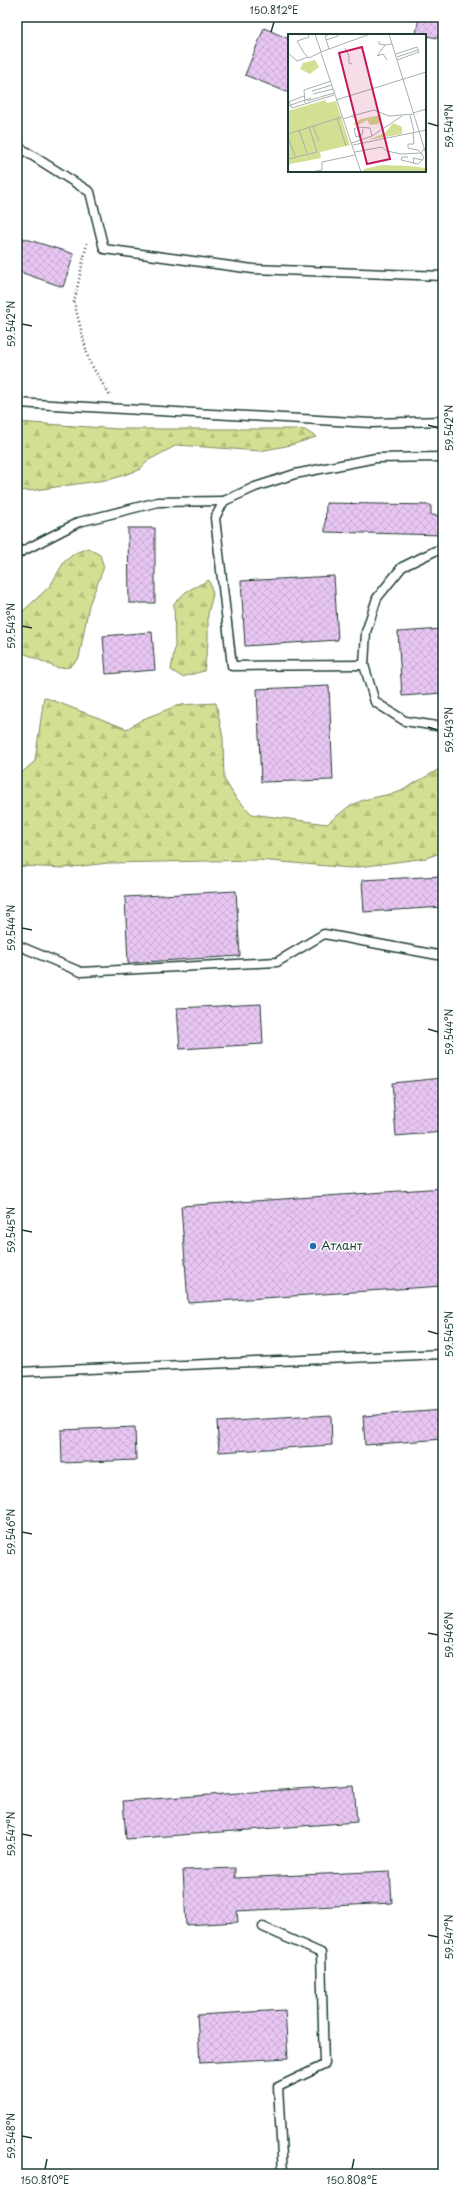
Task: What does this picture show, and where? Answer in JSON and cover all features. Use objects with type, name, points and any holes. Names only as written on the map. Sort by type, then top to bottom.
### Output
[{"type":"lane","points":[[17,146],[90,192],[104,249],[253,269],[443,276]]},
{"type":"lane","points":[[17,403],[118,410],[371,423],[443,421]]},
{"type":"lane","points":[[17,554],[79,522],[158,502],[224,502],[255,487],[295,474],[376,458],[443,457]]},
{"type":"lane","points":[[224,502],[215,518],[232,666],[364,665]]},
{"type":"lane","points":[[443,551],[435,551],[402,567],[377,598],[366,632],[364,665],[375,702],[405,721],[443,727]]},
{"type":"lane","points":[[17,945],[81,972],[277,962],[324,934],[443,956]]},
{"type":"lane","points":[[17,1372],[443,1354]]},
{"type":"lane","points":[[263,1927],[321,1953],[324,2065],[278,2088],[283,2174]]},
{"type":"path","points":[[87,244],[74,302],[89,361],[118,410]]},
{"type":"green space","points":[[17,422],[119,429],[290,429],[305,430],[316,437],[291,445],[260,451],[177,445],[149,460],[139,470],[112,479],[28,491],[17,490]]},
{"type":"green space","points":[[88,548],[100,555],[104,567],[89,605],[79,658],[70,667],[57,668],[17,650],[17,620],[21,613],[50,586],[64,562],[75,553]]},
{"type":"green space","points":[[209,580],[213,594],[208,614],[208,642],[204,671],[182,677],[171,670],[175,646],[174,603],[187,591]]},
{"type":"green space","points":[[44,697],[127,729],[143,719],[179,705],[216,703],[223,738],[224,779],[236,798],[252,814],[327,824],[348,807],[363,800],[399,792],[443,767],[443,852],[426,858],[351,868],[258,860],[109,863],[64,868],[17,866],[17,777],[35,761]]},
{"type":"building","points":[[419,17],[443,17],[443,39],[426,36],[426,34],[416,34]]},
{"type":"building","points":[[264,28],[288,39],[288,93],[245,75]]},
{"type":"building","points":[[23,238],[74,254],[63,287],[17,271],[17,256]]},
{"type":"building","points":[[326,503],[431,505],[431,515],[443,516],[443,535],[325,532]]},
{"type":"building","points":[[128,528],[155,528],[155,603],[129,603]]},
{"type":"building","points":[[334,576],[338,640],[245,646],[241,581]]},
{"type":"building","points":[[443,629],[443,693],[402,696],[398,632]]},
{"type":"building","points":[[152,632],[155,670],[106,674],[103,636]]},
{"type":"building","points":[[329,686],[333,780],[261,782],[257,689]]},
{"type":"building","points":[[443,876],[443,907],[364,912],[362,880]]},
{"type":"building","points":[[236,891],[240,956],[128,963],[125,897]]},
{"type":"building","points":[[261,1004],[263,1044],[180,1049],[177,1008]]},
{"type":"building","points":[[443,1078],[443,1132],[396,1136],[392,1083]]},
{"type":"building","name":"Атлант","points":[[443,1188],[443,1286],[188,1303],[181,1206]]},
{"type":"building","points":[[443,1410],[443,1439],[365,1445],[363,1416]]},
{"type":"building","points":[[331,1415],[332,1445],[219,1452],[217,1422]]},
{"type":"building","points":[[135,1427],[136,1460],[62,1463],[61,1430]]},
{"type":"building","points":[[354,1785],[357,1822],[126,1839],[123,1801]]},
{"type":"building","points":[[235,1868],[235,1878],[390,1871],[392,1903],[237,1911],[238,1922],[186,1925],[183,1870]]},
{"type":"building","points":[[285,2010],[288,2058],[200,2063],[197,2015]]},
{"type":"place","name":"Атлант","points":[[313,1246]]}]
